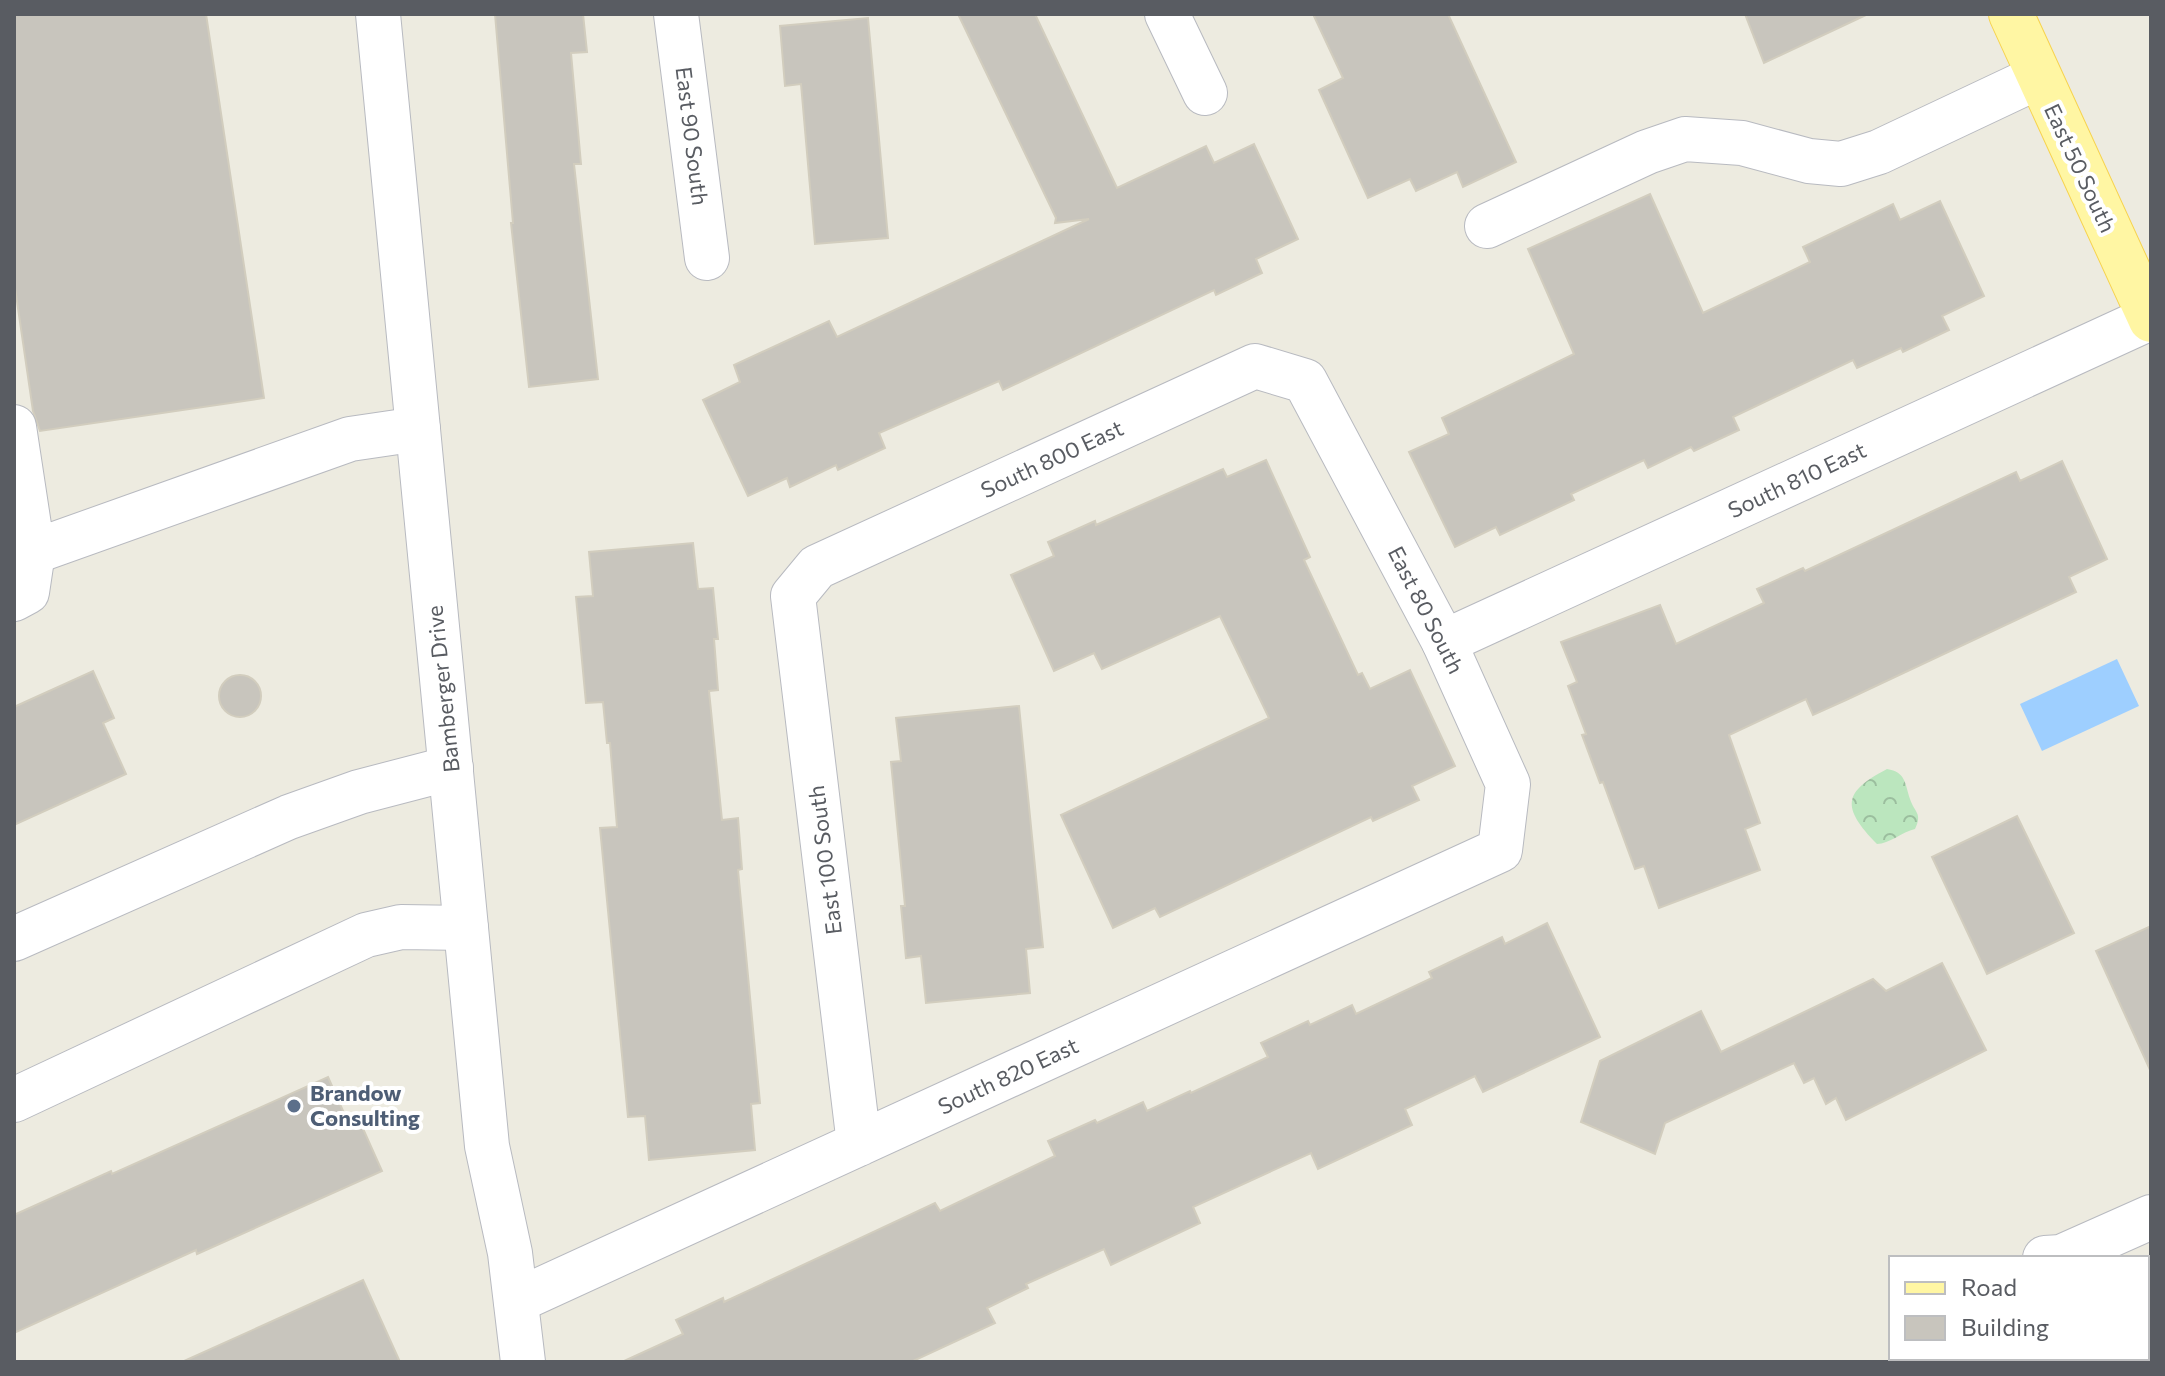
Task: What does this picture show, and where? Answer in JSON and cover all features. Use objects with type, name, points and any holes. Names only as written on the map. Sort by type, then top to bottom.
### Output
[{"type":"main road","name":"East 50 South","points":[[2016,16],[2038,77],[2150,319]]},
{"type":"street","name":"Bamberger Drive","points":[[378,14],[487,1146],[510,1253],[523,1362]]},
{"type":"street","name":"East 90 South","points":[[676,14],[707,258]]},
{"type":"street","points":[[1167,14],[1205,93]]},
{"type":"street","points":[[1487,226],[1647,152],[1685,139],[1742,143],[1809,161],[1841,164],[1879,152],[2038,77]]},
{"type":"street","name":"South 810 East","points":[[1444,642],[2150,319]]},
{"type":"street","name":"South 800 East","points":[[807,581],[817,567],[1255,366],[1305,381]]},
{"type":"street","name":"East 80 South","points":[[1305,381],[1444,642],[1508,784],[1500,850]]},
{"type":"street","points":[[33,552],[350,439],[418,429]]},
{"type":"street","points":[[14,599],[27,592],[33,552],[16,453]]},
{"type":"street","name":"East 100 South","points":[[807,581],[793,596],[859,1144]]},
{"type":"street","points":[[14,939],[289,817],[359,792],[451,768]]},
{"type":"street","name":"South 820 East","points":[[516,1301],[1500,850]]},
{"type":"street","points":[[14,1100],[366,935],[401,927],[466,928]]},
{"type":"street","points":[[2063,1256],[2151,1217]]},
{"type":"green space","points":[[1887,769],[1898,773],[1904,780],[1918,819],[1915,829],[1877,844],[1857,820],[1852,801],[1862,785]]},
{"type":"water","points":[[2117,659],[2139,706],[2042,751],[2020,704]]},
{"type":"building","points":[[14,14],[206,14],[264,398],[40,431],[33,411],[14,281]]},
{"type":"building","points":[[495,14],[583,14],[587,52],[571,53],[581,164],[574,164],[598,379],[529,387],[511,223]]},
{"type":"building","points":[[958,14],[1035,14],[1117,188],[1206,146],[1214,163],[1254,144],[1298,239],[1256,259],[1262,273],[1216,295],[1214,290],[1003,390],[999,381],[879,433],[885,448],[838,470],[836,465],[790,487],[787,478],[748,496],[703,400],[740,382],[734,365],[829,321],[837,337],[1089,219],[1055,223],[1056,218]]},
{"type":"building","points":[[1313,14],[1448,14],[1516,162],[1463,187],[1457,172],[1416,191],[1410,179],[1368,198],[1319,90],[1343,78]]},
{"type":"building","points":[[1745,14],[1868,14],[1764,63]]},
{"type":"building","points":[[868,18],[888,238],[815,244],[801,84],[785,86],[780,26]]},
{"type":"building","points":[[1650,194],[1703,313],[1810,262],[1803,247],[1893,204],[1900,220],[1940,201],[1984,296],[1942,316],[1949,330],[1903,352],[1901,348],[1857,368],[1853,360],[1733,417],[1739,430],[1694,451],[1691,447],[1648,468],[1644,460],[1571,494],[1574,500],[1500,535],[1496,527],[1455,547],[1409,452],[1449,434],[1442,418],[1574,354],[1528,249]]},
{"type":"building","points":[[1266,460],[1310,557],[1304,560],[1358,675],[1362,673],[1370,689],[1410,670],[1455,766],[1412,786],[1419,800],[1373,821],[1371,817],[1160,917],[1155,908],[1113,928],[1061,815],[1269,718],[1220,616],[1102,669],[1094,653],[1054,671],[1011,575],[1054,556],[1048,542],[1095,521],[1096,525],[1223,469],[1227,477]]},
{"type":"building","points":[[2062,461],[2107,559],[2069,577],[2076,592],[1846,700],[1813,715],[1806,699],[1729,735],[1760,823],[1745,829],[1760,870],[1659,908],[1644,866],[1635,869],[1582,735],[1586,734],[1568,686],[1577,682],[1561,642],[1660,605],[1676,644],[1764,603],[1757,589],[1803,568],[1805,571],[2016,472],[2020,481]]},
{"type":"building","points":[[693,543],[698,589],[713,588],[718,639],[714,639],[718,690],[709,691],[722,820],[738,818],[742,869],[738,870],[760,1103],[751,1104],[755,1150],[649,1160],[645,1116],[628,1117],[600,828],[617,827],[610,743],[607,743],[603,702],[586,703],[576,597],[593,596],[589,552]]},
{"type":"building","points":[[93,671],[114,718],[103,723],[126,774],[14,825],[14,707]]},
{"type":"building","points":[[240,675],[255,681],[261,696],[255,711],[240,717],[225,711],[219,696],[225,681]]},
{"type":"building","points":[[1019,706],[1043,947],[1026,949],[1030,993],[926,1003],[921,956],[906,958],[901,906],[905,906],[891,762],[901,761],[896,718]]},
{"type":"building","points":[[2017,816],[2074,933],[1987,974],[1932,857]]},
{"type":"building","points":[[1547,923],[1600,1037],[1483,1092],[1475,1076],[1405,1109],[1412,1125],[1318,1169],[1311,1153],[1193,1207],[1200,1223],[1111,1265],[1104,1249],[1026,1284],[1028,1288],[987,1308],[995,1323],[911,1362],[622,1362],[683,1334],[676,1320],[723,1298],[724,1302],[935,1203],[940,1211],[1055,1156],[1048,1141],[1143,1102],[1147,1111],[1191,1093],[1268,1057],[1261,1043],[1352,1005],[1356,1014],[1432,978],[1429,972],[1502,937],[1505,944]]},
{"type":"building","points":[[2151,926],[2151,1072],[2096,951]]},
{"type":"building","points":[[1942,963],[1986,1050],[1846,1120],[1836,1098],[1826,1104],[1814,1078],[1804,1083],[1794,1063],[1665,1123],[1655,1154],[1581,1122],[1600,1061],[1701,1011],[1721,1052],[1873,979],[1886,991]]},
{"type":"building","points":[[328,1077],[351,1129],[361,1124],[382,1171],[197,1254],[196,1250],[14,1333],[14,1215]]},
{"type":"building","points":[[363,1280],[400,1362],[182,1362]]},
{"type":"place","name":"Brandow Consulting","points":[[294,1106]]}]
